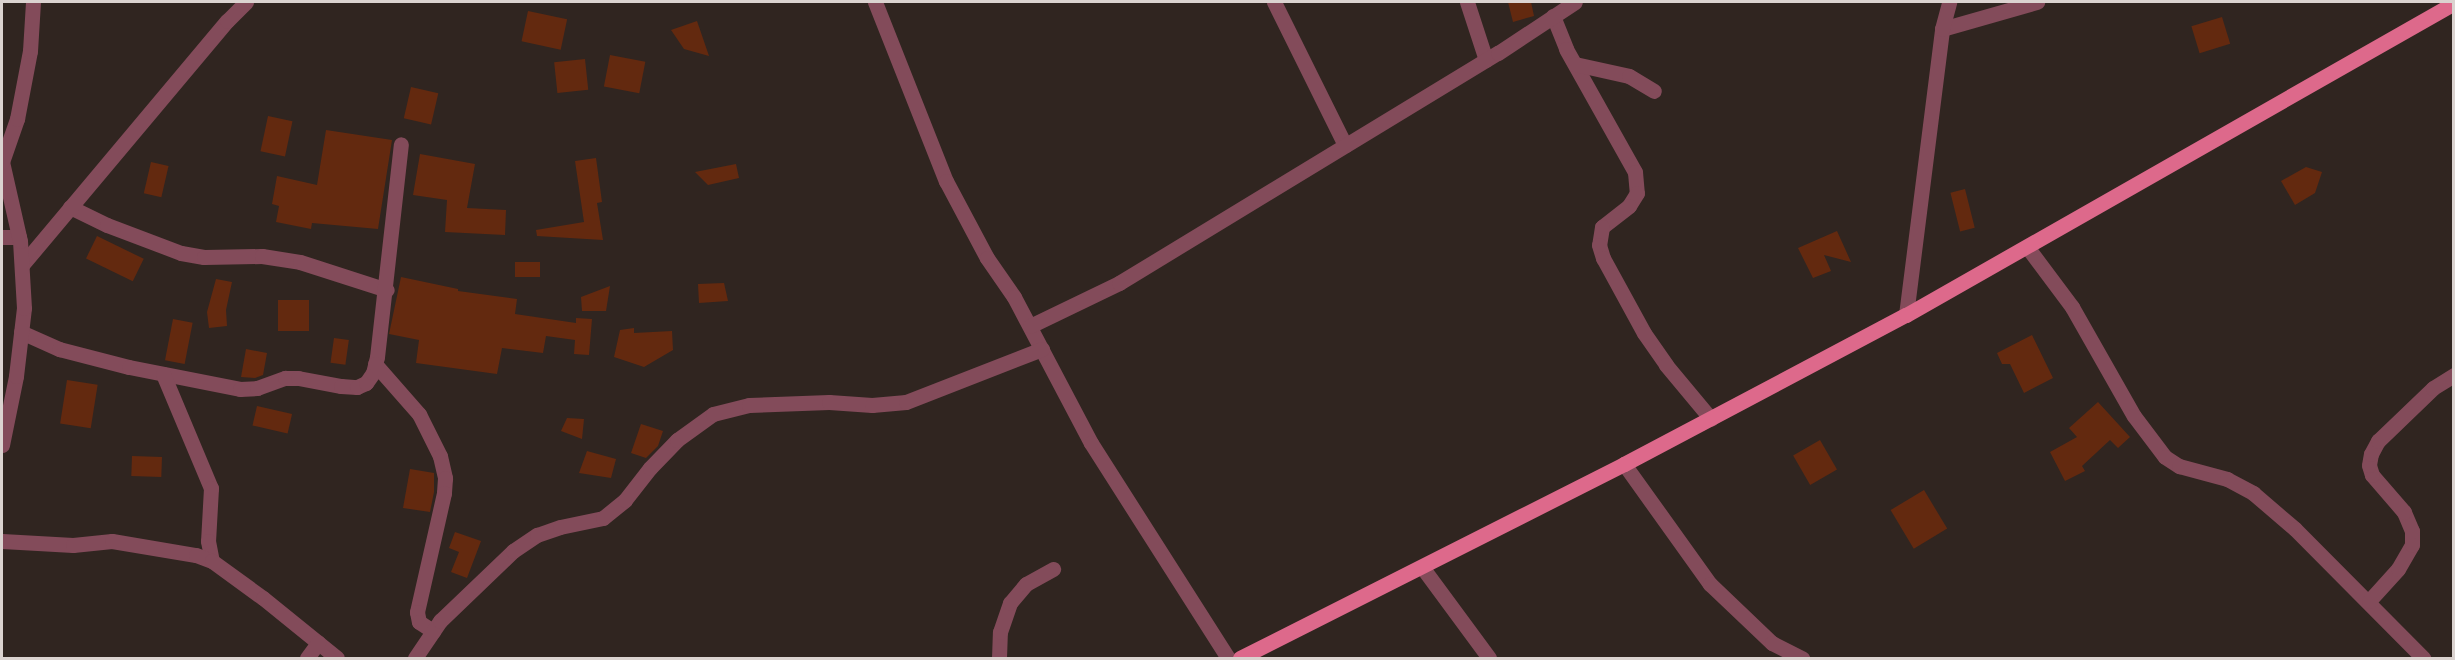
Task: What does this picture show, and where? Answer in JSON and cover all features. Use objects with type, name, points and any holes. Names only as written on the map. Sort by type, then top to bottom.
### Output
[{"type":"main road","points":[[1240,658],[1624,464],[1906,315],[2028,248],[2454,3]]},
{"type":"street","points":[[2,445],[24,308],[20,237],[2,162],[17,119],[30,51],[33,2]]},
{"type":"street","points":[[22,265],[227,21],[246,2]]},
{"type":"street","points":[[874,2],[946,181],[987,258],[1030,327],[1091,443],[1228,658]]},
{"type":"street","points":[[1274,2],[1345,145]]},
{"type":"street","points":[[1467,2],[1486,60]]},
{"type":"street","points":[[1030,327],[1119,283],[1486,60],[1575,2]]},
{"type":"street","points":[[1906,315],[1942,29],[1949,2]]},
{"type":"street","points":[[1942,29],[2037,2]]},
{"type":"street","points":[[1553,16],[1575,64],[1635,172],[1637,193],[1629,206],[1602,227],[1599,245],[1603,258],[1649,341],[1711,419]]},
{"type":"street","points":[[1575,64],[1629,76],[1654,91]]},
{"type":"street","points":[[21,332],[59,348],[164,374],[240,388],[257,388],[285,378],[357,387],[366,383],[375,364],[387,290],[401,144]]},
{"type":"street","points":[[70,207],[108,225],[181,253],[204,257],[262,256],[300,262],[387,290]]},
{"type":"street","points":[[2,237],[20,237]]},
{"type":"street","points":[[2028,248],[2072,307],[2134,416],[2165,457],[2179,466],[2227,479],[2253,493],[2295,530],[2423,658]]},
{"type":"street","points":[[415,658],[440,621],[513,551],[537,535],[560,527],[603,518],[625,500],[650,468],[677,440],[714,414],[749,405],[829,402],[872,405],[906,402],[1042,349]]},
{"type":"street","points":[[375,364],[419,414],[440,456],[445,478],[444,493],[417,612],[419,622],[433,631]]},
{"type":"street","points":[[164,374],[211,488],[208,541],[212,561]]},
{"type":"street","points":[[2368,601],[2398,569],[2412,544],[2412,531],[2404,512],[2372,475],[2369,465],[2371,454],[2378,441],[2425,396],[2454,375]]},
{"type":"street","points":[[1624,464],[1710,584],[1772,643],[1802,658]]},
{"type":"street","points":[[2,541],[73,545],[112,542],[196,555],[212,561],[263,598],[337,658]]},
{"type":"street","points":[[1422,567],[1489,658]]},
{"type":"street","points":[[999,658],[1000,632],[1010,603],[1026,584],[1053,569]]},
{"type":"street","points":[[307,658],[318,644]]},
{"type":"building","points":[[1508,2],[1531,2],[1534,16],[1513,22]]},
{"type":"building","points":[[528,11],[567,19],[561,50],[522,41]]},
{"type":"building","points":[[2222,17],[2230,44],[2200,53],[2191,26]]},
{"type":"building","points":[[697,21],[709,56],[684,49],[671,30]]},
{"type":"building","points":[[610,55],[645,62],[639,93],[604,86]]},
{"type":"building","points":[[585,59],[588,90],[557,93],[554,62]]},
{"type":"building","points":[[411,87],[438,93],[431,124],[404,118]]},
{"type":"building","points":[[268,116],[292,121],[285,156],[261,151]]},
{"type":"building","points":[[326,130],[392,140],[378,229],[312,223],[311,229],[276,222],[279,206],[272,204],[277,176],[317,185]]},
{"type":"building","points":[[420,154],[475,164],[467,208],[506,210],[505,235],[445,232],[447,200],[413,195]]},
{"type":"building","points":[[596,158],[602,202],[597,203],[603,240],[537,236],[536,230],[584,222],[575,161]]},
{"type":"building","points":[[151,162],[169,166],[161,197],[144,193]]},
{"type":"building","points":[[736,164],[739,178],[708,185],[695,172]]},
{"type":"building","points":[[2306,167],[2322,172],[2315,193],[2295,205],[2281,181]]},
{"type":"building","points":[[1965,189],[1975,228],[1960,231],[1950,193]]},
{"type":"building","points":[[1837,231],[1851,262],[1824,255],[1831,271],[1813,278],[1798,248]]},
{"type":"building","points":[[97,236],[144,259],[133,281],[86,258]]},
{"type":"building","points":[[515,262],[540,262],[540,277],[515,277]]},
{"type":"building","points":[[401,277],[458,289],[458,291],[517,299],[515,314],[576,323],[576,318],[592,319],[589,355],[574,354],[575,340],[546,336],[543,353],[502,348],[497,374],[416,363],[419,340],[389,334]]},
{"type":"building","points":[[216,279],[232,282],[226,310],[227,326],[209,328],[207,312]]},
{"type":"building","points":[[724,283],[728,301],[699,303],[698,284]]},
{"type":"building","points":[[610,286],[606,311],[582,311],[581,297]]},
{"type":"building","points":[[278,300],[309,300],[309,331],[278,331]]},
{"type":"building","points":[[173,319],[193,323],[185,364],[165,360]]},
{"type":"building","points":[[634,328],[634,333],[672,331],[673,350],[644,367],[614,357],[620,330]]},
{"type":"building","points":[[2032,335],[2053,378],[2024,393],[2010,364],[2002,364],[1997,353]]},
{"type":"building","points":[[334,338],[349,340],[345,365],[331,363]]},
{"type":"building","points":[[246,349],[267,353],[263,375],[255,378],[241,377]]},
{"type":"building","points":[[67,380],[98,385],[91,428],[60,423]]},
{"type":"building","points":[[2098,402],[2130,437],[2118,448],[2110,440],[2082,466],[2085,471],[2065,481],[2050,452],[2077,437],[2069,428]]},
{"type":"building","points":[[257,406],[292,414],[288,434],[253,425]]},
{"type":"building","points":[[567,418],[584,419],[582,439],[561,431]]},
{"type":"building","points":[[641,424],[663,431],[658,446],[646,458],[631,453]]},
{"type":"building","points":[[1820,440],[1837,469],[1810,485],[1793,456]]},
{"type":"building","points":[[587,451],[616,459],[611,478],[579,473]]},
{"type":"building","points":[[132,456],[162,457],[161,477],[131,476]]},
{"type":"building","points":[[410,469],[434,473],[434,492],[430,512],[403,508]]},
{"type":"building","points":[[1924,490],[1947,529],[1914,549],[1891,510]]},
{"type":"building","points":[[455,532],[481,541],[467,578],[451,572],[459,552],[449,548]]}]
